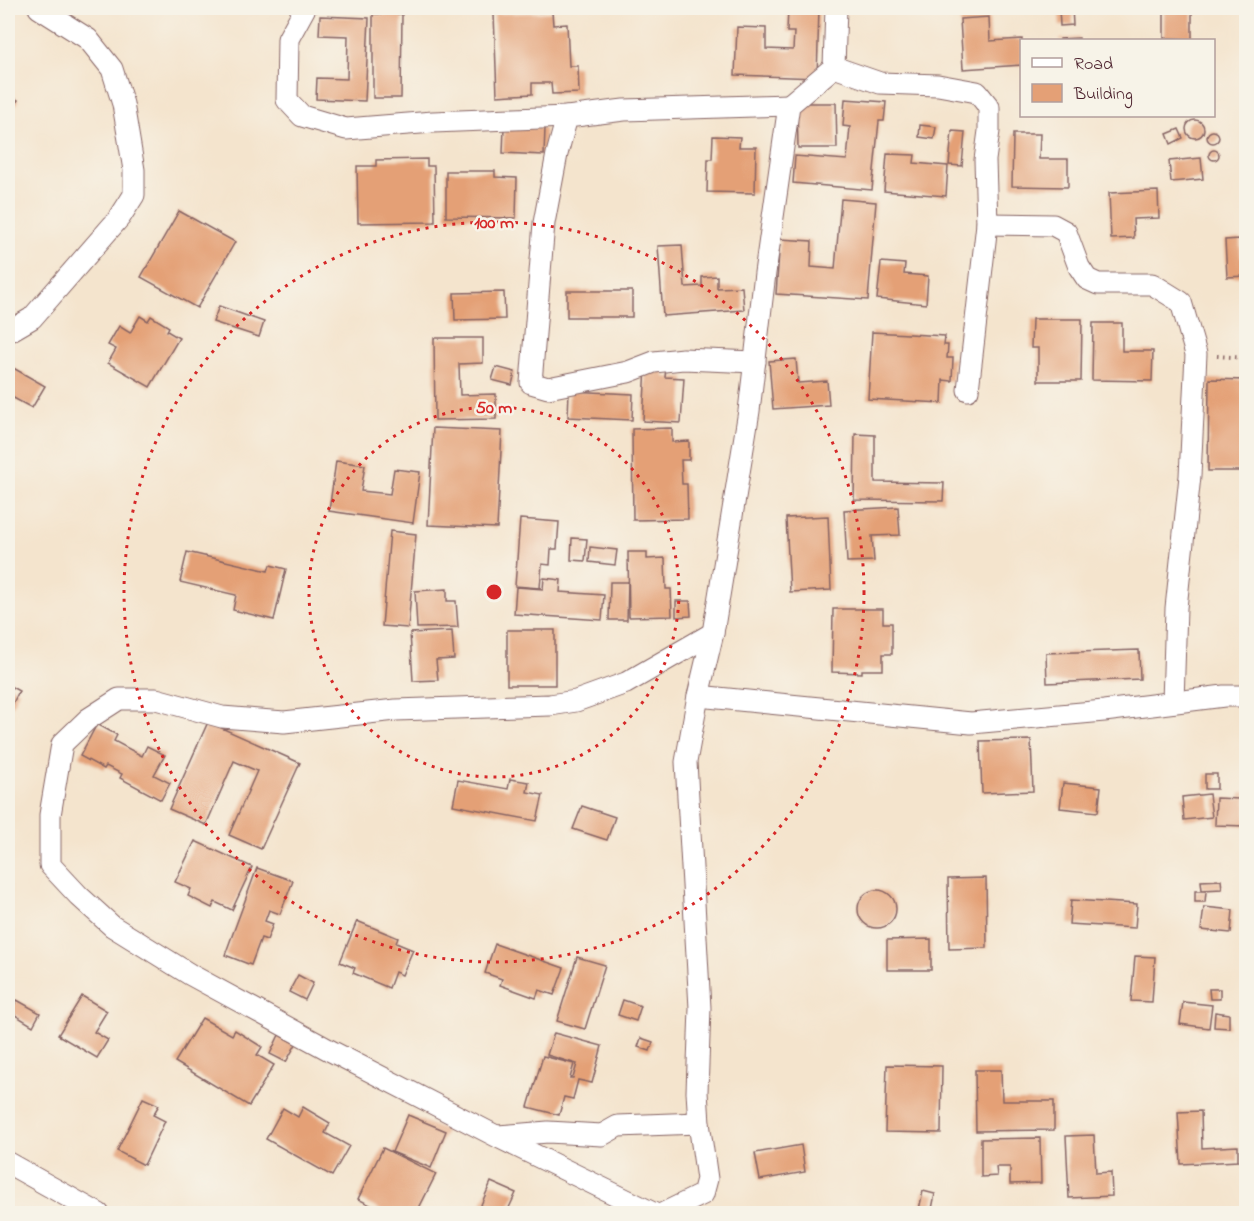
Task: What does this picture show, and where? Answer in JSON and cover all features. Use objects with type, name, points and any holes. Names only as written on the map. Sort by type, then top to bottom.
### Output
[{"type":"street","points":[[8,332],[32,318],[120,217],[134,195],[134,170],[124,115],[112,69],[88,39],[39,8]]},
{"type":"street","points":[[305,8],[288,39],[287,100],[302,116],[346,129],[433,122],[567,117],[624,110],[789,105],[834,67],[836,8]]},
{"type":"street","points":[[834,67],[880,83],[938,85],[977,92],[988,107],[987,225],[968,390]]},
{"type":"street","points":[[662,1214],[703,1194],[707,1179],[697,1092],[700,1008],[687,762],[698,696],[713,633],[747,423],[789,105]]},
{"type":"street","points":[[567,117],[557,154],[544,223],[531,383],[548,388],[628,372],[654,362],[683,359],[754,362]]},
{"type":"street","points":[[987,225],[1053,225],[1066,232],[1079,267],[1087,279],[1098,284],[1152,284],[1181,302],[1196,354],[1190,476],[1176,608],[1173,702]]},
{"type":"street","points":[[655,1214],[331,1051],[191,975],[112,926],[79,896],[51,865],[50,815],[62,744],[88,719],[119,699],[156,699],[222,717],[284,722],[396,710],[550,705],[576,701],[626,683],[713,633]]},
{"type":"street","points":[[698,696],[971,723],[1104,711],[1224,696],[1246,696]]},
{"type":"street","points":[[498,1137],[548,1132],[602,1135],[618,1126],[699,1123]]},
{"type":"street","points":[[8,1163],[99,1214]]},
{"type":"building","points":[[788,8],[819,8],[817,78],[735,75],[737,27],[766,28],[766,49],[793,50],[794,32],[787,32]]},
{"type":"building","points":[[1059,8],[1072,8],[1073,25],[1060,26]]},
{"type":"building","points":[[1164,8],[1192,8],[1192,39],[1164,38]]},
{"type":"building","points":[[552,12],[553,25],[567,24],[569,66],[578,66],[579,93],[552,94],[551,83],[532,83],[532,94],[497,96],[494,14]]},
{"type":"building","points":[[373,14],[402,14],[401,98],[373,98]]},
{"type":"building","points":[[320,16],[369,18],[365,101],[316,99],[317,78],[347,79],[348,36],[319,35]]},
{"type":"building","points":[[989,17],[990,41],[1020,39],[1020,65],[963,69],[960,19]]},
{"type":"building","points":[[8,95],[18,100],[9,117],[8,116]]},
{"type":"building","points":[[845,99],[886,102],[884,121],[879,121],[872,190],[793,183],[795,156],[847,160],[850,127],[843,126]]},
{"type":"building","points":[[797,103],[836,103],[837,148],[798,148]]},
{"type":"building","points":[[1195,120],[1201,123],[1204,129],[1201,135],[1195,138],[1189,135],[1186,129],[1189,123]]},
{"type":"building","points":[[920,125],[936,127],[934,139],[919,137]]},
{"type":"building","points":[[504,127],[545,128],[544,155],[503,153]]},
{"type":"building","points":[[1179,129],[1183,138],[1171,144],[1167,134]]},
{"type":"building","points":[[952,131],[965,132],[962,166],[949,165]]},
{"type":"building","points":[[1215,131],[1219,137],[1215,143],[1211,143],[1207,135]]},
{"type":"building","points":[[1013,134],[1040,134],[1039,159],[1068,159],[1068,187],[1012,186]]},
{"type":"building","points":[[713,136],[740,137],[739,147],[756,147],[755,193],[707,192],[708,159],[712,159]]},
{"type":"building","points":[[1214,150],[1218,151],[1218,159],[1214,160],[1210,159],[1209,155],[1210,151]]},
{"type":"building","points":[[887,154],[915,155],[914,163],[948,166],[946,196],[884,191]]},
{"type":"building","points":[[1201,158],[1203,179],[1171,182],[1169,161]]},
{"type":"building","points":[[427,159],[427,166],[434,166],[435,222],[358,223],[357,166],[376,166],[376,160]]},
{"type":"building","points":[[446,171],[495,171],[495,177],[517,178],[516,218],[446,217]]},
{"type":"building","points":[[1158,191],[1159,218],[1133,219],[1134,238],[1111,239],[1109,193]]},
{"type":"building","points":[[841,199],[876,202],[868,300],[776,294],[780,239],[812,241],[811,267],[835,269]]},
{"type":"building","points":[[179,211],[235,242],[197,308],[141,277]]},
{"type":"building","points":[[1240,239],[1241,257],[1246,256],[1246,276],[1227,277],[1225,240]]},
{"type":"building","points":[[682,245],[685,287],[702,286],[702,277],[717,276],[717,288],[742,287],[744,310],[663,316],[658,246]]},
{"type":"building","points":[[881,262],[905,264],[904,274],[928,276],[926,304],[877,299]]},
{"type":"building","points":[[567,291],[632,291],[632,317],[567,317]]},
{"type":"building","points":[[504,292],[505,319],[455,320],[454,293]]},
{"type":"building","points":[[219,306],[264,322],[259,337],[213,322]]},
{"type":"building","points":[[140,316],[148,321],[151,316],[169,327],[167,331],[179,338],[150,387],[108,363],[116,349],[108,345],[119,326],[130,333]]},
{"type":"building","points":[[1032,319],[1082,319],[1081,381],[1038,381],[1038,348],[1031,348]]},
{"type":"building","points":[[1093,323],[1122,323],[1122,351],[1153,351],[1152,381],[1092,380]]},
{"type":"building","points":[[872,332],[945,336],[944,345],[948,345],[947,358],[953,358],[952,381],[943,380],[942,403],[868,399]]},
{"type":"building","points":[[434,338],[483,338],[483,363],[459,364],[460,395],[496,394],[496,419],[435,420]]},
{"type":"building","points":[[796,359],[798,383],[827,381],[829,405],[773,409],[769,361]]},
{"type":"building","points":[[8,365],[45,386],[32,408],[8,395]]},
{"type":"building","points":[[646,366],[666,368],[665,377],[684,378],[681,423],[643,421]]},
{"type":"building","points":[[496,367],[515,372],[512,385],[492,380]]},
{"type":"building","points":[[1209,379],[1246,380],[1246,471],[1208,471]]},
{"type":"building","points":[[569,391],[633,394],[632,420],[568,417]]},
{"type":"building","points":[[433,428],[502,431],[497,528],[428,525]]},
{"type":"building","points":[[672,428],[672,442],[689,441],[689,460],[681,460],[682,484],[687,484],[688,519],[633,520],[632,429]]},
{"type":"building","points":[[855,434],[875,435],[875,482],[944,483],[943,501],[854,500]]},
{"type":"building","points":[[336,461],[365,465],[361,491],[390,494],[394,469],[420,472],[413,523],[329,511]]},
{"type":"building","points":[[898,507],[900,535],[872,536],[874,561],[847,562],[844,510]]},
{"type":"building","points":[[828,516],[831,590],[790,592],[786,518]]},
{"type":"building","points":[[520,519],[559,522],[557,549],[551,549],[550,565],[542,564],[540,588],[515,586]]},
{"type":"building","points":[[390,531],[416,534],[408,628],[382,626]]},
{"type":"building","points":[[572,538],[587,539],[585,561],[571,560]]},
{"type":"building","points":[[590,547],[617,550],[615,565],[589,562]]},
{"type":"building","points":[[187,552],[268,571],[270,565],[286,569],[274,620],[233,610],[236,595],[180,582]]},
{"type":"building","points":[[628,552],[647,552],[647,559],[665,558],[666,589],[671,589],[672,616],[629,617]]},
{"type":"building","points":[[544,578],[561,580],[560,592],[604,595],[602,620],[514,614],[516,587],[543,589]]},
{"type":"building","points":[[610,582],[628,582],[627,620],[609,620]]},
{"type":"building","points":[[447,589],[447,601],[456,601],[458,627],[417,628],[415,591]]},
{"type":"building","points":[[676,601],[690,601],[691,616],[676,617]]},
{"type":"building","points":[[833,609],[883,609],[883,623],[892,623],[892,654],[883,654],[883,670],[862,670],[862,673],[832,672]]},
{"type":"building","points":[[507,630],[555,630],[555,685],[507,685]]},
{"type":"building","points":[[452,631],[454,659],[436,660],[438,680],[413,681],[410,633]]},
{"type":"building","points":[[1139,650],[1140,679],[1047,683],[1046,653]]},
{"type":"building","points":[[8,685],[19,691],[8,713]]},
{"type":"building","points":[[208,722],[300,763],[261,849],[229,835],[257,771],[234,761],[206,825],[169,809]]},
{"type":"building","points":[[97,724],[117,735],[114,741],[142,756],[147,746],[165,755],[154,775],[170,783],[161,800],[120,778],[122,774],[106,766],[104,769],[80,756]]},
{"type":"building","points":[[1031,740],[1033,791],[982,793],[980,741]]},
{"type":"building","points":[[1205,774],[1217,774],[1217,789],[1205,789]]},
{"type":"building","points":[[510,779],[529,782],[527,792],[543,795],[537,821],[453,805],[458,780],[508,789]]},
{"type":"building","points":[[1063,783],[1101,787],[1098,812],[1060,808]]},
{"type":"building","points":[[1241,792],[1246,792],[1246,826],[1215,825],[1216,798],[1240,799]]},
{"type":"building","points":[[1209,794],[1212,817],[1184,820],[1182,797]]},
{"type":"building","points":[[582,806],[615,817],[607,840],[573,829]]},
{"type":"building","points":[[195,841],[252,867],[232,910],[215,902],[212,908],[188,896],[191,889],[175,882]]},
{"type":"building","points":[[257,868],[293,881],[280,914],[269,910],[265,921],[273,924],[267,940],[261,938],[251,965],[225,955]]},
{"type":"building","points":[[986,878],[987,948],[949,949],[948,879]]},
{"type":"building","points":[[1221,880],[1222,889],[1202,890],[1201,881]]},
{"type":"building","points":[[877,890],[891,895],[896,909],[891,923],[877,928],[863,923],[858,909],[863,895]]},
{"type":"building","points":[[1195,891],[1206,891],[1205,902],[1195,902]]},
{"type":"building","points":[[1071,900],[1137,904],[1135,928],[1069,924]]},
{"type":"building","points":[[1245,903],[1246,926],[1242,926]]},
{"type":"building","points":[[1204,907],[1233,910],[1231,933],[1201,930]]},
{"type":"building","points":[[357,921],[398,938],[396,943],[413,950],[402,975],[395,972],[389,988],[353,973],[355,968],[340,962]]},
{"type":"building","points":[[931,939],[931,970],[887,970],[887,940]]},
{"type":"building","points":[[495,944],[564,968],[554,995],[539,990],[536,998],[500,985],[502,979],[485,973]]},
{"type":"building","points":[[1135,956],[1155,957],[1152,1002],[1131,1001]]},
{"type":"building","points":[[577,957],[605,965],[585,1029],[557,1021]]},
{"type":"building","points":[[298,975],[313,983],[305,1000],[289,992]]},
{"type":"building","points":[[1209,989],[1220,989],[1220,999],[1210,999]]},
{"type":"building","points":[[82,996],[107,1011],[94,1032],[108,1040],[97,1058],[58,1035]]},
{"type":"building","points":[[17,1000],[40,1013],[33,1026],[10,1012]]},
{"type":"building","points":[[623,1000],[641,1006],[636,1021],[618,1015]]},
{"type":"building","points":[[1183,1002],[1212,1005],[1209,1028],[1180,1024]]},
{"type":"building","points":[[1215,1012],[1229,1014],[1229,1028],[1214,1027]]},
{"type":"building","points":[[202,1018],[232,1035],[235,1030],[262,1047],[257,1055],[274,1065],[249,1106],[175,1062]]},
{"type":"building","points":[[554,1033],[602,1046],[592,1083],[578,1080],[573,1099],[564,1097],[559,1115],[528,1107],[543,1056],[574,1064],[570,1078],[573,1078],[577,1064],[547,1055]]},
{"type":"building","points":[[279,1035],[296,1044],[286,1062],[270,1054]]},
{"type":"building","points":[[641,1038],[653,1042],[650,1051],[638,1047]]},
{"type":"building","points":[[887,1065],[942,1066],[941,1133],[885,1132]]},
{"type":"building","points":[[975,1070],[1001,1070],[1002,1101],[1054,1101],[1054,1130],[976,1131]]},
{"type":"building","points":[[143,1098],[159,1105],[153,1115],[165,1121],[144,1165],[117,1151]]},
{"type":"building","points":[[303,1107],[330,1123],[325,1133],[349,1146],[332,1176],[266,1139],[283,1108],[298,1117]]},
{"type":"building","points":[[1201,1111],[1202,1148],[1238,1146],[1238,1161],[1181,1164],[1178,1112]]},
{"type":"building","points":[[408,1115],[446,1131],[431,1168],[392,1152]]},
{"type":"building","points":[[1094,1135],[1096,1173],[1111,1172],[1112,1196],[1069,1198],[1066,1136]]},
{"type":"building","points":[[1040,1138],[1041,1183],[1010,1184],[1010,1167],[996,1167],[997,1176],[981,1177],[981,1139]]},
{"type":"building","points":[[801,1145],[805,1172],[760,1180],[755,1153]]},
{"type":"building","points":[[383,1148],[436,1174],[416,1214],[388,1214],[358,1199]]},
{"type":"building","points":[[491,1182],[516,1193],[506,1214],[477,1214]]},
{"type":"building","points":[[923,1191],[935,1194],[931,1214],[918,1214]]}]
